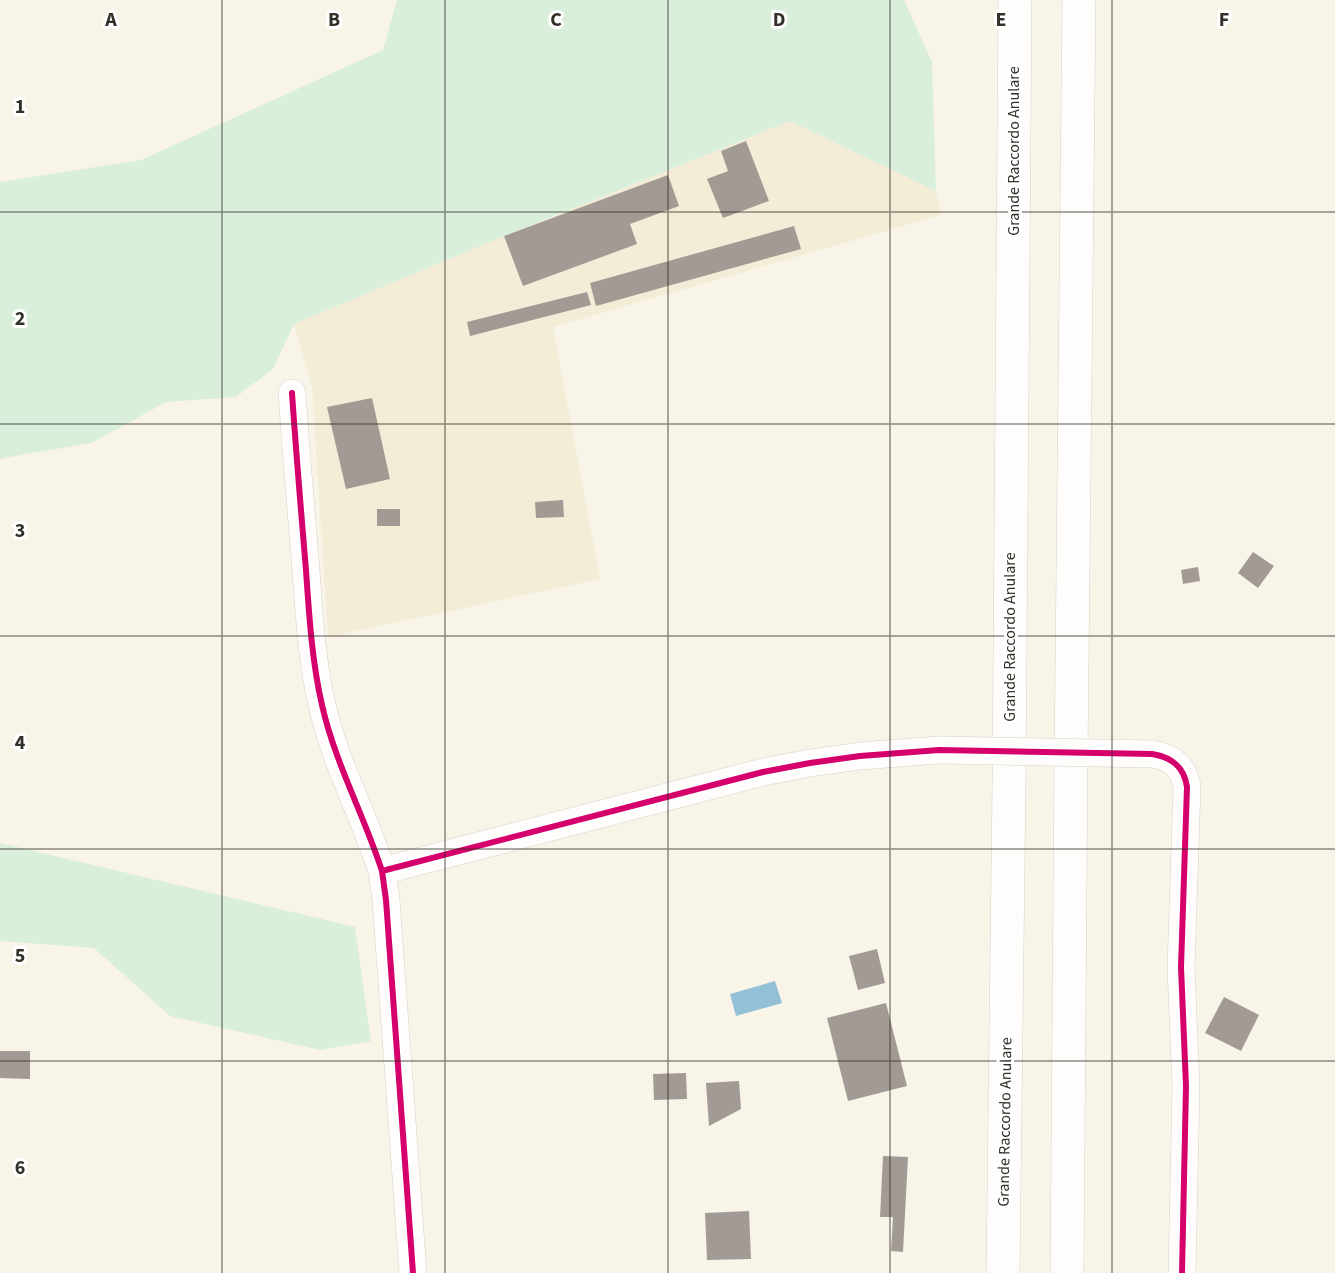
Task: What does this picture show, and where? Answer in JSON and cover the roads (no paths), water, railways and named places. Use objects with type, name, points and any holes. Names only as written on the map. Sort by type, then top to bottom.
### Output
[{"type":"highway","name":"Grande Raccordo Anulare","points":[[1003,1273],[1010,774],[1015,0]]},
{"type":"highway","points":[[1067,1273],[1079,0]]},
{"type":"street","points":[[292,393],[308,597],[321,703],[334,750],[373,843],[382,871],[414,1273]]},
{"type":"street","points":[[382,871],[763,772],[810,763],[860,756],[939,750],[1152,754],[1166,757],[1177,764],[1184,774],[1187,786],[1181,967],[1186,1086],[1182,1273]]},
{"type":"water","points":[[775,981],[782,1003],[736,1016],[730,994]]}]
